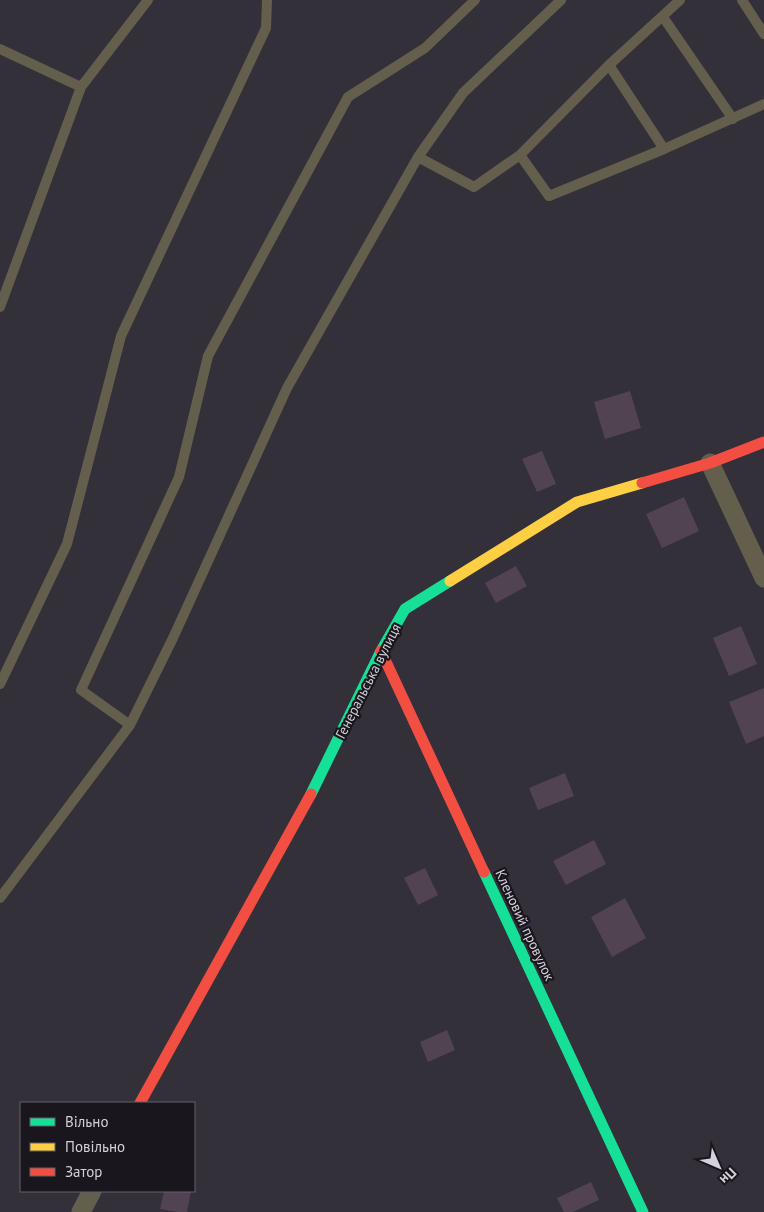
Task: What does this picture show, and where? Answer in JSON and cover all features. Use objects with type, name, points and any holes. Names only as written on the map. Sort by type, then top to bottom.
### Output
[{"type":"street","name":"Генеральська вулиця","points":[[141,1102],[313,790],[381,651],[406,609],[577,502],[710,463],[764,442]]},
{"type":"street","points":[[710,463],[764,578]]},
{"type":"street","name":"Кленовий провулок","points":[[381,651],[642,1212]]},
{"type":"street","points":[[81,1212],[91,1192]]},
{"type":"lane","points":[[0,307],[81,87],[148,0]]},
{"type":"lane","points":[[0,684],[67,544],[120,336],[266,28],[267,0]]},
{"type":"lane","points":[[130,725],[81,690],[179,477],[208,356],[348,97],[426,48],[474,0]]},
{"type":"lane","points":[[0,898],[130,725],[173,638],[287,388],[418,158],[463,93],[561,0]]},
{"type":"lane","points":[[418,158],[474,187],[520,155],[609,64],[680,0]]},
{"type":"lane","points":[[742,0],[764,34]]},
{"type":"lane","points":[[662,17],[733,119]]},
{"type":"lane","points":[[0,48],[81,87]]},
{"type":"lane","points":[[609,64],[664,149]]},
{"type":"lane","points":[[520,155],[549,196],[664,149],[764,104]]},
{"type":"building","points":[[630,391],[641,428],[605,439],[594,402]]},
{"type":"building","points":[[542,451],[556,484],[537,492],[522,459]]},
{"type":"building","points":[[684,497],[699,531],[662,548],[646,514]]},
{"type":"building","points":[[516,566],[527,586],[496,603],[485,583]]},
{"type":"building","points":[[741,626],[757,664],[729,676],[713,638]]},
{"type":"building","points":[[764,688],[764,736],[746,744],[729,702]]},
{"type":"building","points":[[565,773],[574,796],[538,810],[529,788]]},
{"type":"building","points":[[594,840],[606,864],[566,885],[553,861]]},
{"type":"building","points":[[425,868],[438,895],[418,905],[404,878]]},
{"type":"building","points":[[625,898],[646,938],[612,957],[591,917]]},
{"type":"building","points":[[447,1030],[455,1050],[428,1062],[420,1042]]},
{"type":"building","points":[[591,1182],[599,1200],[573,1212],[564,1212],[557,1198]]},
{"type":"building","points":[[164,1192],[191,1192],[187,1212],[160,1209]]},
{"type":"traffic: fast","points":[[311,794],[381,651],[405,609],[450,581]]},
{"type":"traffic: fast","points":[[484,872],[643,1212]]},
{"type":"traffic: slow","points":[[450,581],[577,502],[642,483]]},
{"type":"traffic: jam","points":[[642,483],[710,463],[764,442]]},
{"type":"traffic: jam","points":[[381,651],[484,872]]},
{"type":"traffic: jam","points":[[141,1102],[311,794]]}]
